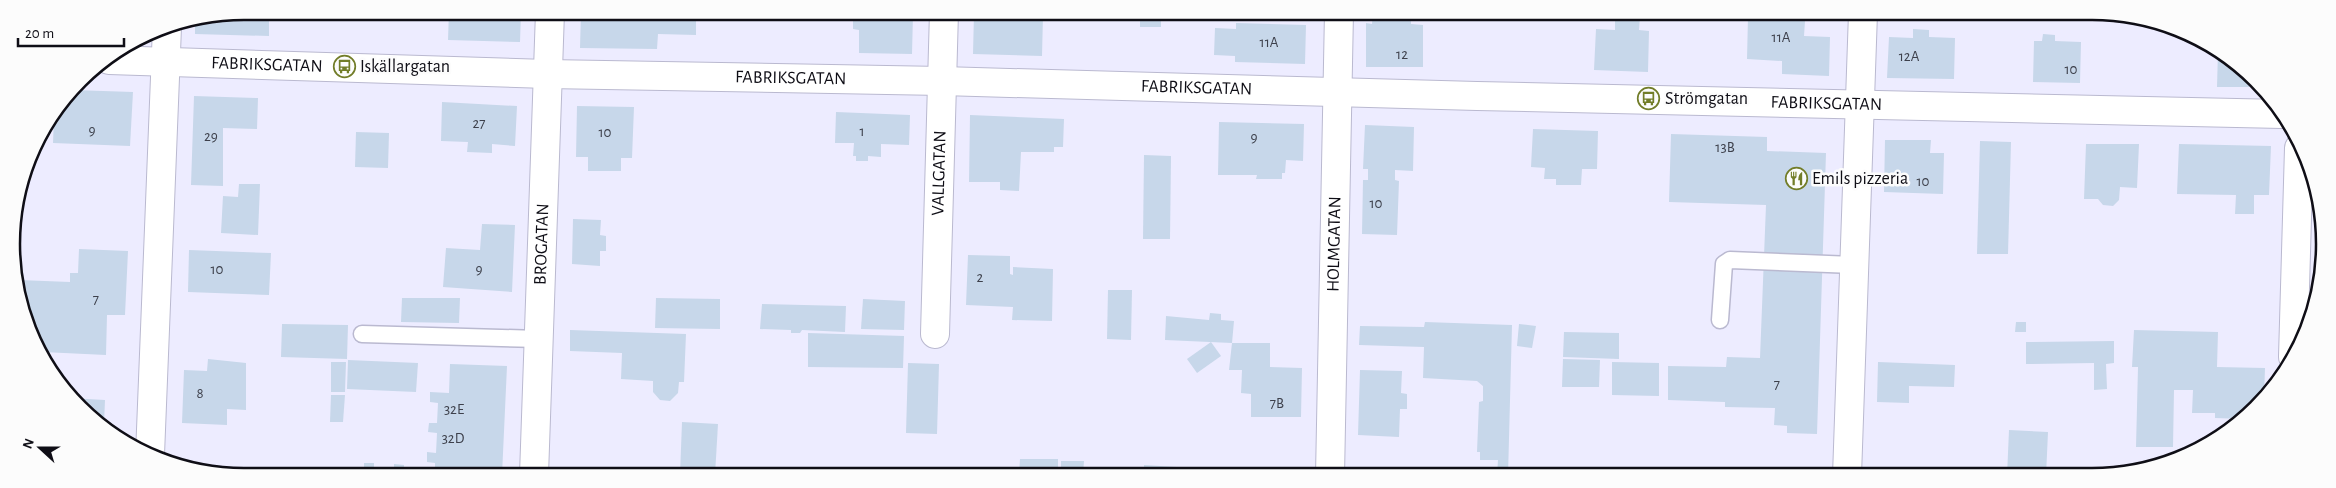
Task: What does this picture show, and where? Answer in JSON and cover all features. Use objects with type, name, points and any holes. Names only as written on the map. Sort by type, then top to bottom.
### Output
[{"type":"street","name":"BROGATAN","points":[[534,468],[550,20]]},
{"type":"street","name":"VALLGATAN","points":[[935,334],[944,20]]},
{"type":"street","name":"HOLMGATAN","points":[[1330,468],[1339,20]]},
{"type":"street","points":[[1847,468],[1863,20]]},
{"type":"street","points":[[150,447],[167,34]]},
{"type":"street","name":"FABRIKSGATAN","points":[[117,60],[547,74],[942,81],[2274,114]]},
{"type":"street","points":[[2293,342],[2299,157]]},
{"type":"lane","points":[[1720,320],[1724,264],[1730,260],[1853,265]]},
{"type":"lane","points":[[362,334],[539,339]]},
{"type":"building","points":[[229,20],[269,20],[269,36],[195,34],[195,25],[200,24]]},
{"type":"building","points":[[449,20],[521,20],[520,42],[448,40]]},
{"type":"building","points":[[581,20],[696,20],[696,35],[658,34],[657,49],[580,48]]},
{"type":"building","points":[[853,20],[913,20],[912,54],[859,53],[859,30],[853,29]]},
{"type":"building","points":[[974,20],[1043,20],[1042,56],[973,54]]},
{"type":"building","points":[[1140,20],[1161,20],[1161,27],[1140,27]]},
{"type":"building","points":[[1372,20],[1411,20],[1411,24],[1423,25],[1423,67],[1366,67],[1366,23],[1372,24]]},
{"type":"building","points":[[1615,20],[1640,20],[1639,30],[1649,31],[1648,72],[1594,70],[1596,29],[1615,30]]},
{"type":"building","points":[[1748,20],[1805,21],[1804,36],[1830,37],[1829,76],[1782,74],[1782,61],[1747,59]]},
{"type":"building","points":[[1236,23],[1306,25],[1305,64],[1235,62],[1235,56],[1214,55],[1215,28],[1236,29]]},
{"type":"building","points":[[1913,29],[1929,30],[1929,37],[1955,38],[1954,79],[1887,78],[1889,37],[1913,38]]},
{"type":"building","points":[[2043,34],[2055,35],[2055,41],[2081,42],[2080,83],[2033,82],[2034,41],[2042,41]]},
{"type":"building","points":[[2218,59],[2251,87],[2217,87]]},
{"type":"building","points":[[82,90],[133,92],[130,146],[53,143],[54,127],[66,108]]},
{"type":"building","points":[[194,96],[258,98],[257,129],[223,128],[223,186],[191,185]]},
{"type":"building","points":[[442,102],[517,106],[515,146],[492,144],[492,153],[467,152],[468,142],[441,141]]},
{"type":"building","points":[[577,106],[634,107],[632,158],[621,158],[621,171],[588,171],[588,157],[576,157]]},
{"type":"building","points":[[836,112],[910,115],[909,145],[881,144],[881,157],[868,156],[868,161],[856,161],[856,156],[853,156],[854,143],[835,143]]},
{"type":"building","points":[[970,115],[1064,119],[1063,147],[1054,147],[1054,152],[1021,152],[1019,191],[1000,190],[1000,182],[969,182]]},
{"type":"building","points":[[1219,122],[1304,124],[1303,161],[1286,160],[1285,173],[1282,173],[1282,179],[1256,179],[1257,175],[1218,175]]},
{"type":"building","points":[[1365,125],[1414,127],[1413,171],[1395,170],[1395,180],[1399,181],[1397,235],[1362,234],[1363,180],[1368,180],[1368,169],[1363,169]]},
{"type":"building","points":[[1533,129],[1598,131],[1597,169],[1582,169],[1581,185],[1556,185],[1556,179],[1544,179],[1545,168],[1531,167]]},
{"type":"building","points":[[356,132],[389,133],[388,168],[355,167]]},
{"type":"building","points":[[1671,134],[1767,137],[1767,151],[1826,153],[1817,434],[1787,433],[1787,426],[1774,425],[1775,408],[1725,407],[1725,402],[1668,400],[1668,366],[1726,367],[1727,357],[1760,358],[1766,205],[1669,202]]},
{"type":"building","points":[[1885,140],[1931,140],[1930,153],[1944,153],[1943,194],[1884,192]]},
{"type":"building","points":[[1980,141],[2011,142],[2008,254],[1977,254]]},
{"type":"building","points":[[2086,144],[2139,144],[2137,188],[2120,187],[2119,200],[2113,206],[2103,205],[2098,199],[2084,199]]},
{"type":"building","points":[[2179,144],[2271,146],[2269,195],[2254,195],[2254,214],[2235,214],[2236,195],[2177,194]]},
{"type":"building","points":[[1144,155],[1171,156],[1170,239],[1143,239]]},
{"type":"building","points":[[239,184],[260,184],[258,235],[221,233],[223,196],[238,197]]},
{"type":"building","points":[[573,219],[601,220],[600,235],[606,236],[606,251],[600,251],[600,266],[572,264]]},
{"type":"building","points":[[482,224],[515,225],[512,292],[443,287],[446,248],[480,250]]},
{"type":"building","points":[[79,249],[128,251],[125,315],[107,315],[106,355],[48,352],[32,316],[23,280],[70,282],[70,273],[78,273]]},
{"type":"building","points":[[189,250],[271,253],[269,295],[188,292]]},
{"type":"building","points":[[968,255],[1010,256],[1010,274],[1013,275],[1013,267],[1053,269],[1052,321],[1012,320],[1013,307],[966,305]]},
{"type":"building","points":[[1108,290],[1132,290],[1131,340],[1107,339]]},
{"type":"building","points":[[402,298],[460,298],[459,323],[401,322]]},
{"type":"building","points":[[656,298],[720,299],[720,329],[655,328]]},
{"type":"building","points":[[863,299],[905,301],[904,330],[861,329]]},
{"type":"building","points":[[762,304],[846,306],[845,332],[802,330],[800,333],[791,333],[791,330],[760,329]]},
{"type":"building","points":[[1210,313],[1221,314],[1221,320],[1234,321],[1232,343],[1165,340],[1166,316],[1209,320]]},
{"type":"building","points":[[1425,322],[1512,325],[1508,468],[1498,468],[1498,460],[1480,460],[1480,452],[1477,452],[1479,402],[1483,401],[1483,386],[1477,381],[1423,378],[1424,347],[1359,345],[1360,326],[1424,327]]},
{"type":"building","points":[[2016,322],[2026,322],[2026,332],[2015,332]]},
{"type":"building","points":[[282,324],[348,325],[347,359],[281,357]]},
{"type":"building","points":[[1519,324],[1536,326],[1532,348],[1517,346]]},
{"type":"building","points":[[570,330],[686,334],[684,382],[679,382],[678,393],[670,401],[660,400],[653,392],[653,381],[621,379],[622,353],[570,351]]},
{"type":"building","points":[[2134,330],[2218,332],[2217,367],[2265,368],[2264,387],[2232,419],[2215,418],[2215,413],[2192,413],[2193,390],[2174,390],[2173,447],[2136,447],[2138,367],[2132,367]]},
{"type":"building","points":[[1564,332],[1619,333],[1619,359],[1563,357]]},
{"type":"building","points":[[808,333],[904,336],[903,368],[808,367]]},
{"type":"building","points":[[2114,341],[2114,363],[2106,364],[2107,389],[2094,390],[2094,363],[2026,364],[2026,342]]},
{"type":"building","points":[[1211,342],[1221,356],[1197,373],[1187,359]]},
{"type":"building","points":[[1232,343],[1270,343],[1270,367],[1302,368],[1301,417],[1251,417],[1251,394],[1241,393],[1242,370],[1229,370]]},
{"type":"building","points":[[208,359],[246,363],[246,410],[227,409],[227,425],[182,423],[184,370],[207,371]]},
{"type":"building","points":[[1563,359],[1600,360],[1599,387],[1562,387]]},
{"type":"building","points":[[348,360],[418,363],[416,392],[347,389]]},
{"type":"building","points":[[331,362],[346,362],[345,392],[331,392]]},
{"type":"building","points":[[1612,362],[1659,363],[1659,396],[1612,395]]},
{"type":"building","points":[[1878,362],[1955,365],[1954,387],[1909,386],[1909,403],[1877,402]]},
{"type":"building","points":[[908,363],[939,364],[937,434],[906,433]]},
{"type":"building","points":[[450,364],[507,366],[502,468],[435,468],[435,463],[427,462],[427,452],[436,453],[437,433],[428,432],[429,423],[437,423],[438,403],[430,402],[430,392],[449,393]]},
{"type":"building","points":[[1360,370],[1402,371],[1401,393],[1407,394],[1407,409],[1400,409],[1399,437],[1358,435]]},
{"type":"building","points":[[331,395],[345,395],[343,422],[330,422]]},
{"type":"building","points":[[83,399],[105,400],[104,419]]},
{"type":"building","points":[[682,422],[718,424],[715,468],[680,468]]},
{"type":"building","points":[[2009,430],[2048,432],[2046,468],[2007,468]]},
{"type":"building","points":[[1020,459],[1058,459],[1058,468],[1019,468]]},
{"type":"building","points":[[1061,461],[1084,461],[1084,468],[1061,468]]},
{"type":"building","points":[[364,463],[374,463],[374,468],[364,468]]},
{"type":"building","points":[[394,464],[404,465],[404,468],[394,468]]},
{"type":"building","points":[[1144,465],[1177,467],[1177,468],[1144,468]]},
{"type":"place","name":"Iskällargatan","points":[[344,67]]},
{"type":"place","name":"Strömgatan","points":[[1649,99]]},
{"type":"place","name":"Emils pizzeria","points":[[1796,179]]}]
